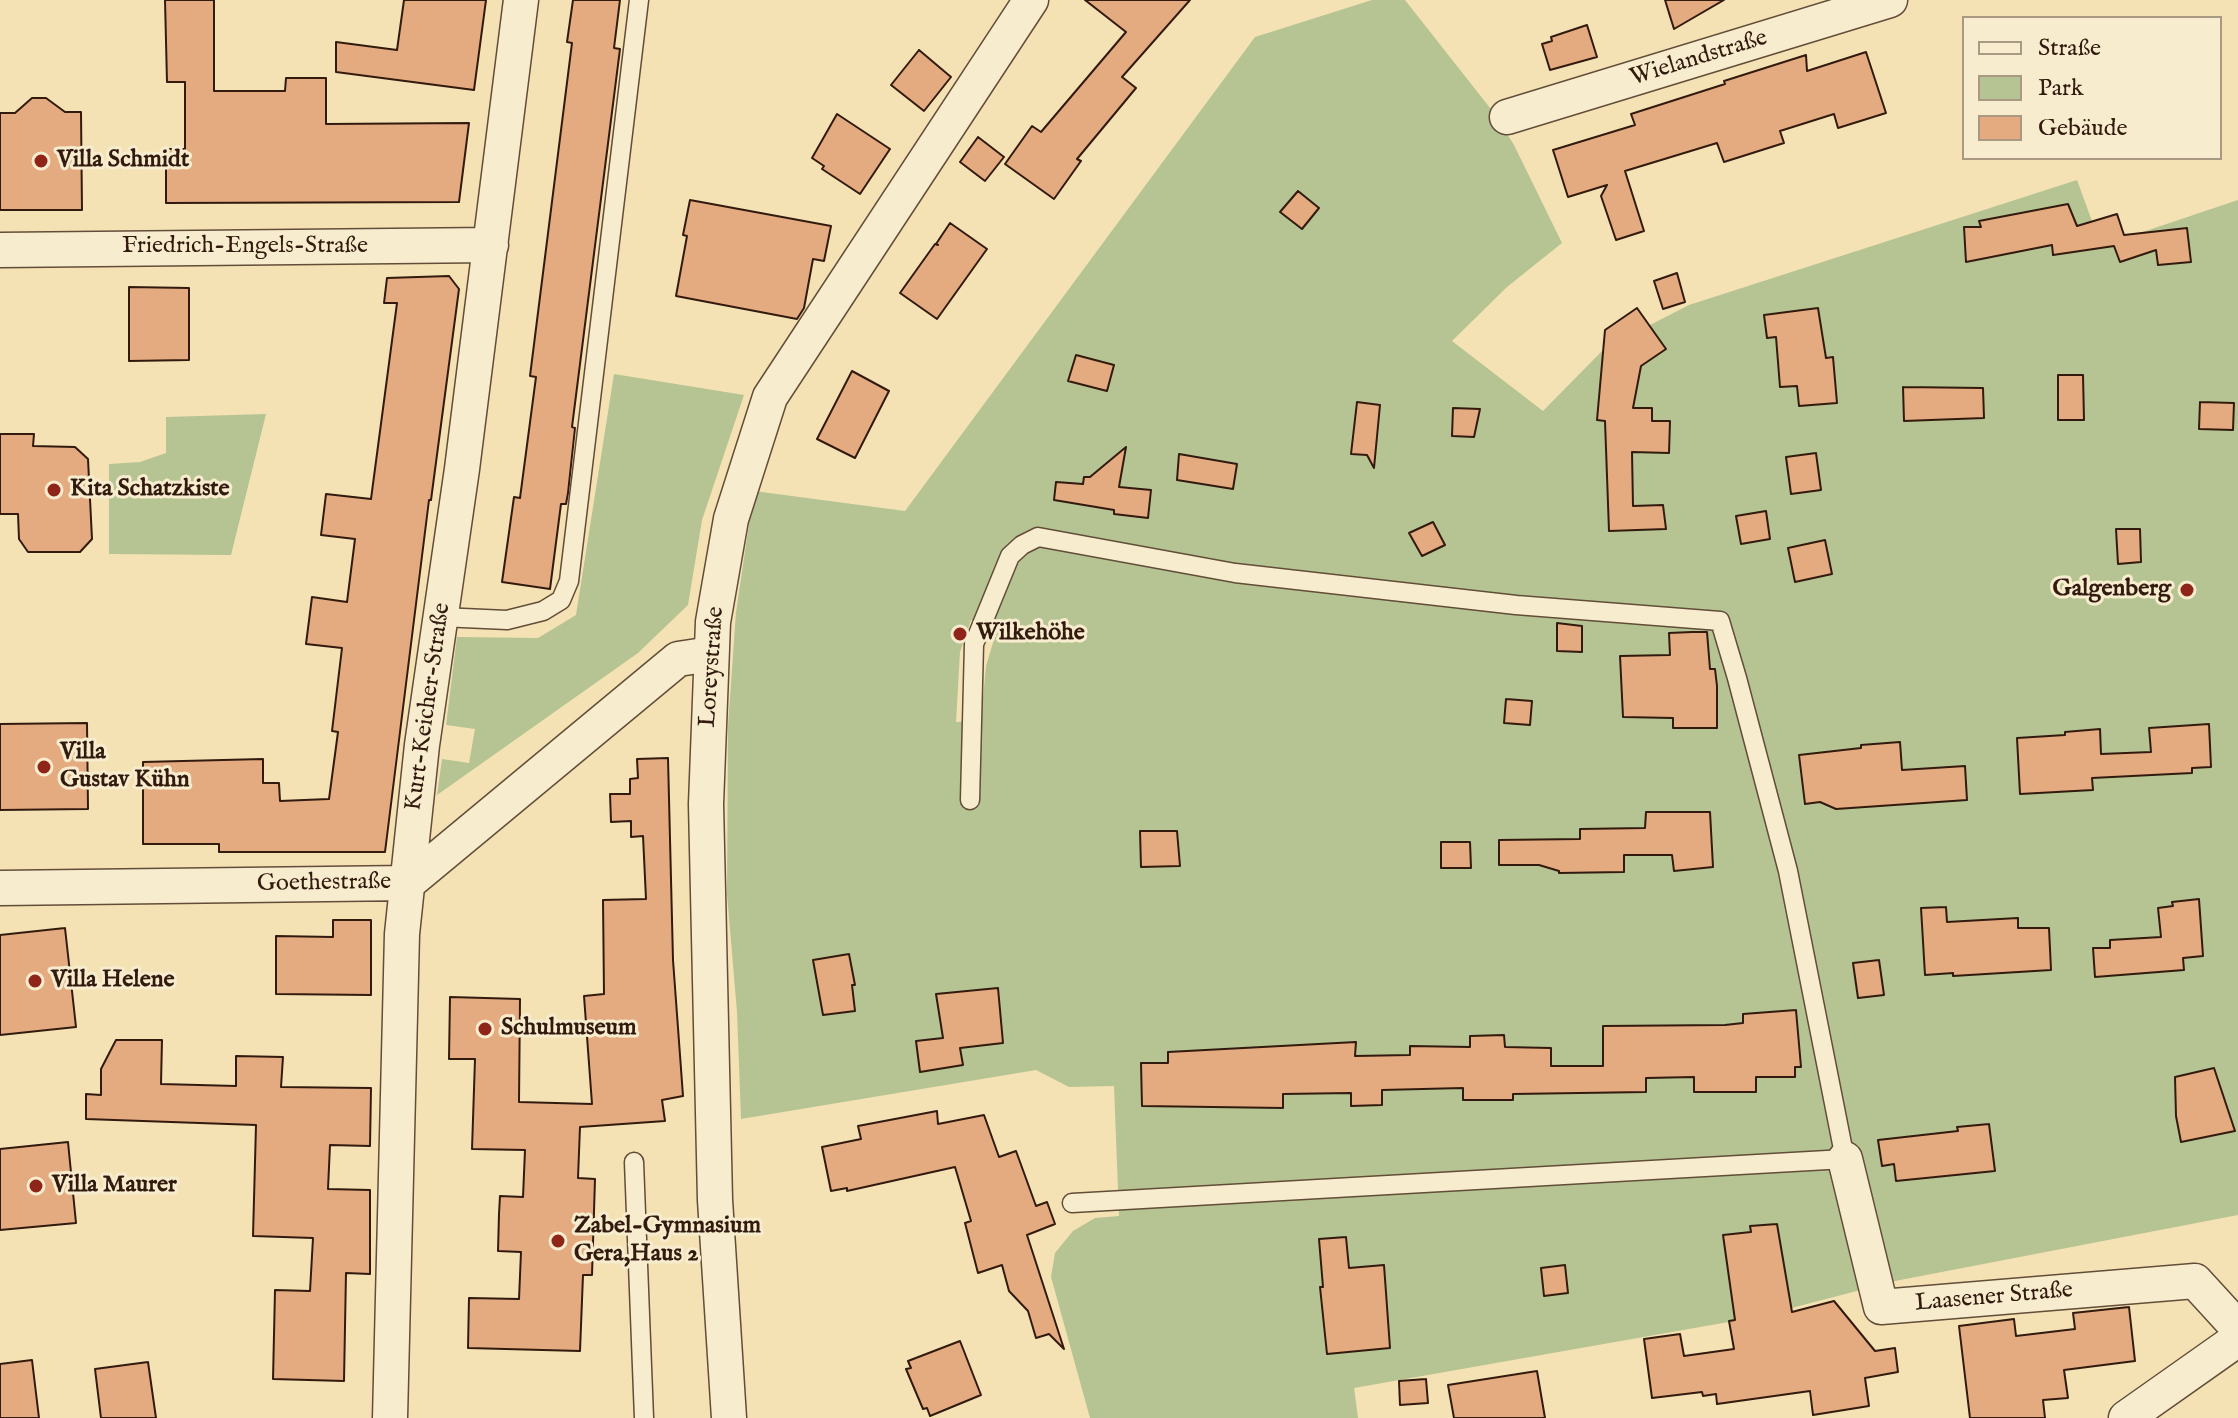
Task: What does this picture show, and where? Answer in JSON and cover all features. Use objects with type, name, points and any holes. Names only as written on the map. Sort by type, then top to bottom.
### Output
[{"type":"street","name":"Kurt-Keicher-Straße","points":[[390,1418],[402,934],[422,745],[491,245],[521,0]]},
{"type":"street","name":"Loreystraße","points":[[729,1418],[714,1184],[706,804],[713,622],[731,519],[770,397],[1031,0]]},
{"type":"street","name":"Wielandstraße","points":[[1507,117],[1890,0]]},
{"type":"street","name":"Friedrich-Engels-Straße","points":[[0,250],[491,245]]},
{"type":"street","name":"Goethestraße","points":[[0,888],[408,883],[678,659],[711,654]]},
{"type":"street","name":"Laasener Straße","points":[[1845,1159],[1881,1307],[2195,1281],[2238,1328]]},
{"type":"street","points":[[2126,1418],[2238,1339]]},
{"type":"lane","points":[[441,617],[507,620],[543,611],[561,600],[569,581],[639,0]]},
{"type":"lane","points":[[970,800],[974,644],[1010,556],[1038,537],[1235,573],[1516,605],[1720,621],[1788,871],[1845,1159],[1072,1203]]},
{"type":"lane","points":[[634,1162],[644,1418]]},
{"type":"green space","points":[[1372,0],[1405,0],[1494,113],[1514,145],[1562,243],[1507,287],[1452,341],[1543,411],[1605,348],[1689,305],[2077,180],[2101,246],[2238,200],[2238,1215],[1895,1281],[1757,1317],[1354,1388],[1358,1418],[1090,1418],[1051,1277],[1055,1253],[1073,1231],[1095,1218],[1119,1216],[1114,1086],[1069,1087],[1036,1070],[741,1119],[737,1012],[727,894],[728,726],[736,612],[754,491],[905,511],[1255,37]],"holes":[[[971,620],[998,626],[986,666],[981,720],[956,722],[960,652]]]},
{"type":"green space","points":[[614,374],[744,395],[702,520],[688,605],[638,653],[437,795],[442,759],[469,763],[475,729],[446,725],[457,637],[538,638],[576,615]]},
{"type":"green space","points":[[266,414],[231,555],[109,554],[109,464],[140,462],[166,453],[166,417]]},
{"type":"building","points":[[165,0],[214,0],[214,91],[285,91],[286,78],[326,78],[326,124],[469,123],[459,202],[166,203],[166,149],[185,149],[185,82],[167,82]]},
{"type":"building","points":[[404,0],[486,0],[474,90],[336,72],[336,42],[397,50]]},
{"type":"building","points":[[573,0],[620,0],[614,48],[620,49],[572,427],[575,428],[568,493],[566,504],[561,504],[550,589],[502,582],[514,497],[520,498],[536,377],[530,376],[572,43],[567,42]]},
{"type":"building","points":[[1085,0],[1190,0],[1122,77],[1136,88],[1077,159],[1081,161],[1054,199],[1005,164],[1032,126],[1041,132],[1126,32]]},
{"type":"building","points":[[1665,0],[1724,0],[1674,29]]},
{"type":"building","points":[[1587,25],[1597,57],[1550,70],[1542,44],[1552,41],[1551,37]]},
{"type":"building","points":[[919,50],[951,77],[924,111],[891,85]]},
{"type":"building","points":[[1866,52],[1886,113],[1838,128],[1834,114],[1780,131],[1784,143],[1724,162],[1717,143],[1625,171],[1644,231],[1616,240],[1601,196],[1607,185],[1568,197],[1553,150],[1635,125],[1631,114],[1806,55],[1807,71]]},
{"type":"building","name":"Villa Schmidt","points":[[32,98],[46,98],[65,112],[81,112],[82,210],[0,210],[0,113],[15,113]]},
{"type":"building","points":[[837,114],[890,149],[860,194],[822,169],[824,166],[812,158]]},
{"type":"building","points":[[978,137],[1004,157],[985,181],[960,162]]},
{"type":"building","points":[[1298,191],[1319,208],[1302,229],[1280,212]]},
{"type":"building","points":[[690,200],[831,226],[824,261],[813,259],[804,308],[797,319],[676,296]]},
{"type":"building","points":[[2068,204],[2077,226],[2117,214],[2124,235],[2187,228],[2191,262],[2158,265],[2156,250],[2120,262],[2114,246],[2053,255],[2052,245],[1966,262],[1964,227],[1981,227],[1979,221]]},
{"type":"building","points":[[950,223],[987,249],[937,319],[900,293],[935,244],[938,245]]},
{"type":"building","points":[[1677,273],[1685,302],[1663,309],[1654,281]]},
{"type":"building","points":[[449,276],[459,289],[385,852],[219,852],[219,844],[143,844],[143,762],[263,759],[263,783],[279,783],[280,801],[329,799],[338,732],[332,731],[342,648],[306,644],[312,597],[347,602],[355,539],[321,535],[326,494],[371,499],[397,303],[384,303],[387,278]]},
{"type":"building","points":[[129,287],[189,288],[189,360],[129,361]]},
{"type":"building","points":[[1637,308],[1666,349],[1641,366],[1633,408],[1652,408],[1652,421],[1670,421],[1669,453],[1632,452],[1633,506],[1663,505],[1666,529],[1609,531],[1605,421],[1597,420],[1605,330]]},
{"type":"building","points":[[1818,308],[1826,358],[1833,357],[1837,403],[1799,406],[1797,386],[1780,387],[1776,337],[1767,338],[1764,315]]},
{"type":"building","points":[[1076,355],[1114,365],[1107,391],[1068,381]]},
{"type":"building","points":[[852,371],[889,391],[855,458],[817,439]]},
{"type":"building","points":[[2058,375],[2083,375],[2084,420],[2058,420]]},
{"type":"building","points":[[1903,387],[1983,388],[1984,418],[1904,421]]},
{"type":"building","points":[[1357,402],[1380,405],[1374,468],[1367,455],[1351,454]]},
{"type":"building","points":[[2200,402],[2234,403],[2233,430],[2199,429]]},
{"type":"building","points":[[1453,408],[1480,409],[1474,437],[1452,436]]},
{"type":"building","points":[[0,434],[34,434],[33,446],[75,447],[88,459],[92,539],[80,552],[28,552],[19,539],[18,514],[0,514]]},
{"type":"building","points":[[1126,447],[1119,487],[1151,490],[1148,518],[1114,514],[1114,510],[1054,500],[1056,482],[1083,484],[1084,477],[1090,477]]},
{"type":"building","points":[[1816,453],[1821,490],[1791,494],[1786,457]]},
{"type":"building","points":[[1179,454],[1237,464],[1233,489],[1177,480]]},
{"type":"building","points":[[1766,511],[1770,539],[1741,544],[1736,516]]},
{"type":"building","points":[[1433,522],[1445,545],[1422,556],[1409,533]]},
{"type":"building","points":[[2116,529],[2140,529],[2141,562],[2118,564]]},
{"type":"building","points":[[1825,540],[1832,574],[1795,582],[1788,548]]},
{"type":"building","points":[[1557,623],[1582,626],[1582,652],[1557,651]]},
{"type":"building","points":[[1707,632],[1710,669],[1715,669],[1717,686],[1717,728],[1673,728],[1673,718],[1623,717],[1620,656],[1670,655],[1669,633]]},
{"type":"building","points":[[1506,699],[1532,701],[1530,725],[1504,723]]},
{"type":"building","name":"Villa Gustav Kühn","points":[[87,723],[88,809],[0,810],[0,724]]},
{"type":"building","points":[[2209,724],[2211,767],[2192,768],[2192,773],[2092,778],[2093,790],[2020,794],[2017,738],[2100,729],[2101,754],[2151,752],[2149,728]]},
{"type":"building","points":[[1900,742],[1902,770],[1965,766],[1967,800],[1836,809],[1820,802],[1805,804],[1799,755]]},
{"type":"building","points":[[668,758],[673,960],[683,1096],[662,1100],[665,1121],[580,1127],[578,1178],[595,1179],[592,1275],[583,1275],[580,1351],[468,1348],[469,1298],[519,1299],[521,1252],[498,1251],[499,1214],[500,1196],[523,1197],[525,1150],[472,1149],[475,1059],[449,1059],[450,997],[520,999],[519,1102],[592,1104],[584,996],[604,994],[603,900],[646,899],[643,836],[631,837],[631,821],[611,822],[610,794],[630,794],[630,779],[638,778],[637,759]]},
{"type":"building","points":[[1646,812],[1710,812],[1713,867],[1674,871],[1672,855],[1624,855],[1624,872],[1559,873],[1539,865],[1499,865],[1499,840],[1580,839],[1580,829],[1645,828]]},
{"type":"building","points":[[1140,831],[1177,831],[1180,866],[1141,867]]},
{"type":"building","points":[[1441,842],[1470,842],[1471,868],[1441,868]]},
{"type":"building","points":[[2199,899],[2203,956],[2183,958],[2184,970],[2095,977],[2093,948],[2110,948],[2110,940],[2161,937],[2158,908],[2173,906],[2172,902]]},
{"type":"building","points":[[1946,907],[1947,922],[2018,918],[2018,928],[2049,928],[2051,970],[1925,975],[1921,908]]},
{"type":"building","points":[[333,920],[371,920],[371,995],[276,994],[276,936],[333,937]]},
{"type":"building","name":"Villa Helene","points":[[65,928],[76,1027],[0,1035],[0,935]]},
{"type":"building","points":[[849,954],[855,985],[852,985],[855,1011],[823,1015],[813,960]]},
{"type":"building","points":[[1879,960],[1884,995],[1858,998],[1853,963]]},
{"type":"building","points":[[998,988],[1003,1043],[960,1048],[963,1065],[920,1072],[916,1041],[943,1038],[936,994]]},
{"type":"building","points":[[1796,1010],[1801,1067],[1795,1067],[1795,1077],[1756,1077],[1756,1092],[1694,1092],[1694,1077],[1646,1078],[1646,1092],[1513,1094],[1513,1100],[1463,1100],[1463,1088],[1382,1090],[1382,1105],[1351,1106],[1351,1093],[1283,1094],[1283,1108],[1142,1106],[1141,1063],[1168,1063],[1168,1052],[1356,1042],[1355,1056],[1410,1055],[1410,1046],[1470,1047],[1470,1036],[1504,1035],[1505,1047],[1551,1048],[1551,1066],[1603,1066],[1603,1026],[1725,1025],[1743,1023],[1743,1014]]},
{"type":"building","points":[[116,1040],[162,1040],[161,1084],[236,1086],[236,1056],[283,1057],[281,1087],[371,1088],[370,1146],[330,1145],[328,1189],[370,1190],[370,1274],[346,1273],[344,1381],[273,1379],[275,1290],[310,1291],[313,1238],[253,1236],[256,1125],[86,1119],[86,1094],[101,1095],[101,1069]]},
{"type":"building","points":[[2214,1068],[2235,1131],[2181,1142],[2176,1116],[2175,1077]]},
{"type":"building","points":[[937,1111],[938,1124],[984,1115],[999,1157],[1016,1151],[1036,1206],[1047,1202],[1055,1224],[1027,1235],[1064,1349],[1049,1334],[1036,1338],[1028,1311],[1009,1291],[1002,1265],[978,1273],[965,1223],[971,1221],[955,1167],[847,1191],[847,1188],[831,1191],[822,1147],[861,1139],[858,1126]]},
{"type":"building","points":[[1989,1124],[1995,1171],[1896,1181],[1894,1164],[1882,1166],[1878,1140],[1958,1131],[1957,1127]]},
{"type":"building","name":"Villa Maurer","points":[[68,1142],[76,1223],[0,1230],[0,1149]]},
{"type":"building","points":[[1777,1224],[1792,1312],[1834,1301],[1875,1351],[1895,1348],[1898,1372],[1865,1378],[1869,1406],[1813,1415],[1810,1391],[1717,1404],[1716,1394],[1703,1396],[1702,1392],[1652,1398],[1644,1339],[1680,1334],[1684,1356],[1734,1349],[1729,1321],[1735,1320],[1723,1235],[1751,1232],[1750,1226]]},
{"type":"building","points":[[1346,1237],[1349,1268],[1384,1265],[1390,1348],[1327,1354],[1319,1239]]},
{"type":"building","points":[[1565,1265],[1568,1293],[1544,1296],[1541,1268]]},
{"type":"building","points":[[2129,1307],[2135,1361],[2064,1370],[2068,1398],[2043,1400],[2045,1418],[1970,1418],[1959,1326],[2014,1319],[2016,1336],[2075,1329],[2073,1313]]},
{"type":"building","points":[[960,1341],[981,1395],[930,1416],[927,1408],[923,1409],[906,1369],[911,1368],[908,1361]]},
{"type":"building","points":[[32,1360],[39,1418],[0,1418],[0,1364]]},
{"type":"building","points":[[148,1362],[156,1418],[101,1418],[95,1369]]},
{"type":"building","points":[[1537,1371],[1545,1418],[1454,1418],[1448,1385]]},
{"type":"building","points":[[1426,1379],[1428,1403],[1400,1405],[1399,1381]]},
{"type":"place","name":"Villa Schmidt","points":[[41,161]]},
{"type":"place","name":"Kita Schatzkiste","points":[[54,490]]},
{"type":"place","name":"Galgenberg","points":[[2187,590]]},
{"type":"place","name":"Wilkehöhe","points":[[960,634]]},
{"type":"place","name":"Villa Gustav Kühn","points":[[44,767]]},
{"type":"place","name":"Villa Helene","points":[[35,981]]},
{"type":"place","name":"Schulmuseum","points":[[485,1029]]},
{"type":"place","name":"Villa Maurer","points":[[36,1186]]},
{"type":"place","name":"Zabel-Gymnasium Gera,Haus 2","points":[[558,1241]]}]
